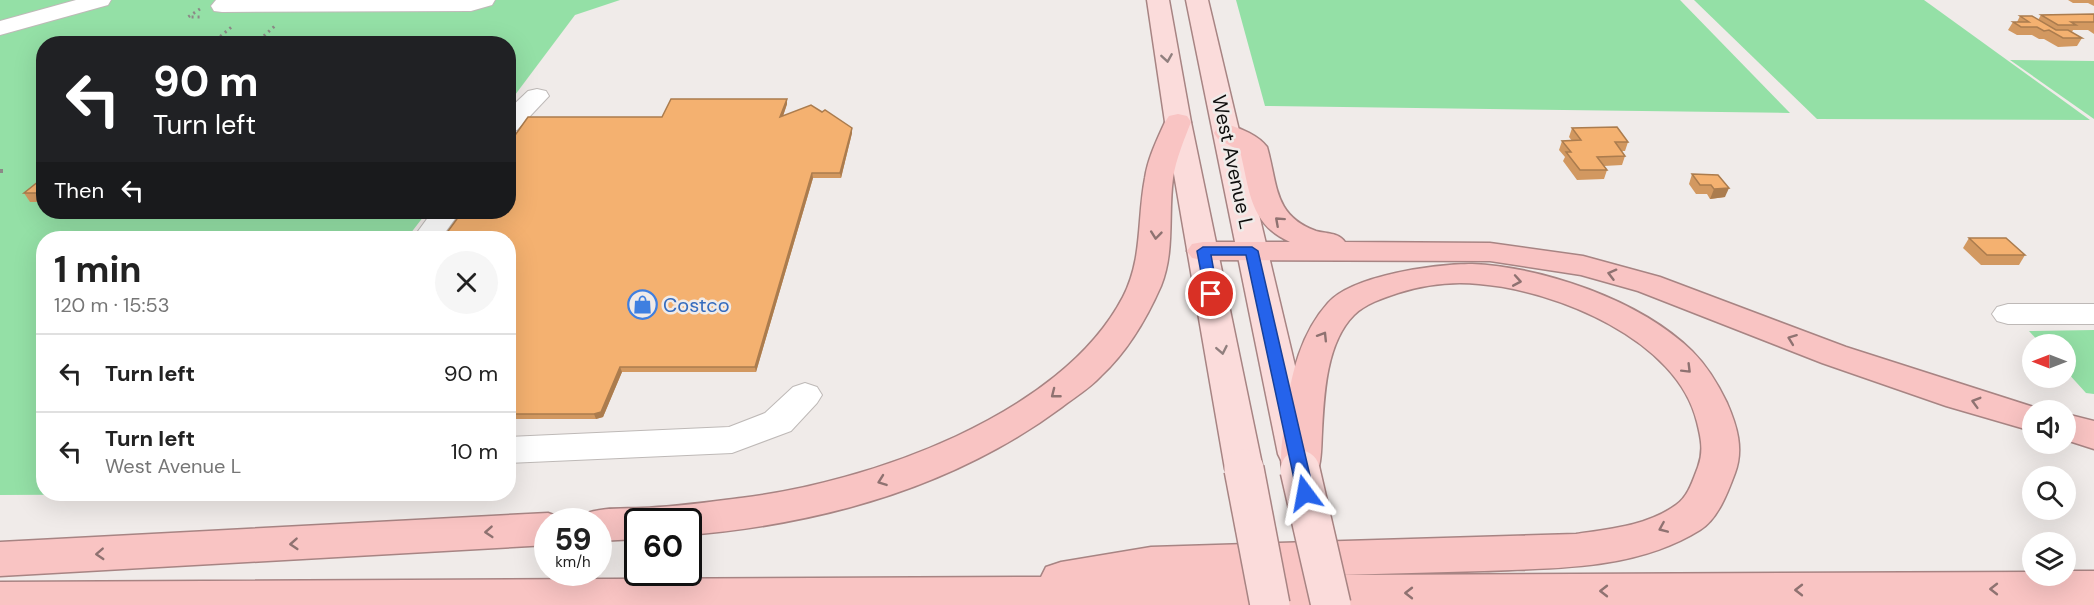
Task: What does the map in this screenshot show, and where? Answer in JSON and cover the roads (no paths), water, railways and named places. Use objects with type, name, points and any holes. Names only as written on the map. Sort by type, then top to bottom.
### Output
[{"type":"highway","points":[[702,518],[798,505],[865,488],[933,462],[1005,429],[1049,399],[1092,365],[1123,326],[1146,282],[1156,237],[1159,177],[1178,122]]},
{"type":"highway","points":[[1228,133],[1253,147],[1271,213],[1292,232],[1320,242],[1353,244],[1394,252]]},
{"type":"highway","points":[[1203,251],[1490,252],[1583,266],[1649,284],[1834,355],[1959,397],[2022,415]]},
{"type":"highway","points":[[962,595],[1151,564],[1576,550],[1633,541],[1690,517],[1713,483],[1722,450],[1711,405],[1693,374],[1660,342],[1621,317],[1579,297],[1534,284],[1481,274],[1436,275],[1384,285],[1341,308],[1317,346],[1308,392],[1300,470]]},
{"type":"highway","points":[[2076,430],[2094,435]]},
{"type":"highway","points":[[0,559],[534,530]]},
{"type":"highway","points":[[0,600],[2094,589]]},
{"type":"main road","points":[[1158,0],[1178,122],[1270,605]]},
{"type":"main road","name":"West Avenue L","points":[[1197,0],[1331,605]]},
{"type":"street","points":[[0,28],[99,0]]},
{"type":"street","points":[[229,0],[222,6],[471,5],[484,0]]},
{"type":"street","points":[[516,117],[537,96]]},
{"type":"street","points":[[2008,314],[2094,314]]},
{"type":"street","points":[[516,450],[732,440],[778,422],[805,395]]},
{"type":"place","name":"Costco","points":[[642,305]]}]
